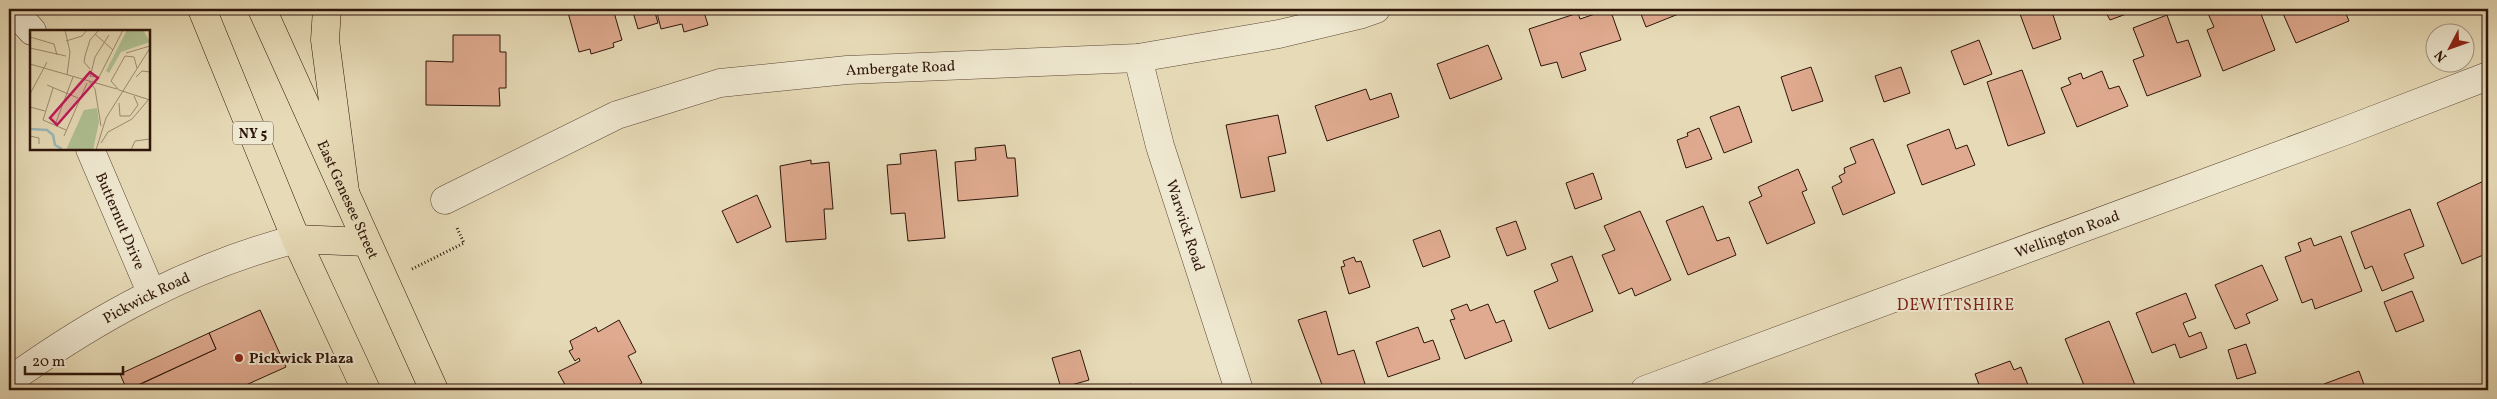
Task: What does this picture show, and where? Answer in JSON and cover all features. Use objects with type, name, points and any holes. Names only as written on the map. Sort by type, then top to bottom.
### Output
[{"type":"main road","name":"NY 5","points":[[202,9],[296,239],[366,390]]},
{"type":"main road","name":"East Genesee Street","points":[[262,9],[434,390]]},
{"type":"main road","points":[[327,9],[326,40],[345,192]]},
{"type":"main road","points":[[296,239],[366,242]]},
{"type":"street","name":"Ambergate Road","points":[[445,200],[617,115],[720,83],[847,70],[1138,58],[1279,34],[1359,15],[1376,9]]},
{"type":"street","points":[[9,12],[24,22],[31,30]]},
{"type":"street","name":"Warwick Road","points":[[1138,58],[1160,146],[1239,390]]},
{"type":"street","name":"Wellington Road","points":[[1645,390],[2345,132],[2488,76]]},
{"type":"street","name":"Butternut Drive","points":[[90,150],[151,292]]},
{"type":"street","name":"Pickwick Road","points":[[9,381],[38,360],[151,292],[214,266],[296,239]]},
{"type":"path","points":[[385,282],[464,243],[445,200]]},
{"type":"building","points":[[567,9],[613,9],[622,40],[613,43],[614,47],[591,54],[590,49],[579,52]]},
{"type":"building","points":[[632,9],[654,9],[658,23],[638,29]]},
{"type":"building","points":[[656,9],[703,9],[708,25],[684,32],[682,24],[661,29]]},
{"type":"building","points":[[757,9],[780,9],[757,12]]},
{"type":"building","points":[[1610,9],[1621,40],[1580,53],[1586,70],[1562,78],[1557,62],[1541,66],[1529,29],[1578,13],[1580,19]]},
{"type":"building","points":[[1639,9],[1691,9],[1646,27]]},
{"type":"building","points":[[2035,9],[2051,9],[2061,39],[2033,49],[2020,14]]},
{"type":"building","points":[[2104,9],[2136,9],[2137,10],[2110,20]]},
{"type":"building","points":[[2206,9],[2259,9],[2275,50],[2223,71],[2207,30],[2214,27]]},
{"type":"building","points":[[2281,9],[2344,9],[2349,21],[2296,43]]},
{"type":"building","points":[[2167,15],[2177,43],[2188,40],[2201,76],[2147,96],[2133,60],[2144,56],[2133,28]]},
{"type":"building","points":[[453,35],[500,35],[500,52],[506,52],[506,88],[499,88],[500,106],[426,105],[426,61],[453,62]]},
{"type":"building","points":[[1979,40],[1992,74],[1964,85],[1951,51]]},
{"type":"building","points":[[1488,45],[1502,79],[1450,99],[1437,64]]},
{"type":"building","points":[[1811,67],[1823,101],[1792,111],[1781,77]]},
{"type":"building","points":[[1901,67],[1910,93],[1884,102],[1875,76]]},
{"type":"building","points":[[2022,70],[2045,133],[2008,146],[1987,82]]},
{"type":"building","points":[[2102,71],[2109,89],[2119,86],[2128,106],[2077,127],[2061,88],[2071,84],[2068,78],[2081,73],[2083,79]]},
{"type":"building","points":[[1366,89],[1370,100],[1391,93],[1399,117],[1327,141],[1315,106]]},
{"type":"building","points":[[1739,106],[1752,142],[1724,153],[1710,117]]},
{"type":"building","points":[[1278,115],[1286,153],[1268,157],[1275,191],[1241,198],[1226,125]]},
{"type":"building","points":[[1699,128],[1712,159],[1686,168],[1677,140],[1688,136],[1687,133]]},
{"type":"building","points":[[1949,129],[1956,149],[1967,145],[1975,165],[1922,185],[1907,145]]},
{"type":"building","points":[[1873,139],[1895,193],[1843,215],[1832,187],[1842,182],[1839,176],[1845,173],[1844,168],[1856,163],[1850,148]]},
{"type":"building","points":[[1005,145],[1007,158],[1015,158],[1018,196],[958,201],[955,162],[976,160],[975,148]]},
{"type":"building","points":[[936,150],[945,238],[908,241],[905,213],[891,214],[887,165],[901,164],[900,154]]},
{"type":"building","points":[[811,160],[811,164],[829,162],[833,209],[824,209],[826,239],[786,242],[780,166]]},
{"type":"building","points":[[1798,169],[1807,190],[1802,192],[1815,223],[1767,244],[1749,202],[1762,196],[1758,187]]},
{"type":"building","points":[[1593,173],[1602,199],[1575,209],[1566,183]]},
{"type":"building","points":[[2488,179],[2488,253],[2462,264],[2437,203]]},
{"type":"building","points":[[757,195],[771,227],[737,243],[722,211]]},
{"type":"building","points":[[1703,206],[1717,241],[1729,237],[1736,255],[1688,275],[1666,221]]},
{"type":"building","points":[[2410,209],[2424,246],[2404,254],[2414,278],[2382,291],[2372,266],[2365,269],[2351,232]]},
{"type":"building","points":[[1640,211],[1671,280],[1635,296],[1632,288],[1619,294],[1602,255],[1615,250],[1604,226]]},
{"type":"building","points":[[1516,221],[1526,249],[1507,256],[1496,228]]},
{"type":"building","points":[[1440,230],[1450,257],[1423,267],[1413,240]]},
{"type":"building","points":[[2341,236],[2362,291],[2315,309],[2312,299],[2302,303],[2285,257],[2301,251],[2298,243],[2311,238],[2314,246]]},
{"type":"building","points":[[1572,256],[1593,311],[1549,329],[1534,291],[1558,281],[1551,264]]},
{"type":"building","points":[[1354,257],[1356,262],[1361,261],[1370,287],[1349,294],[1341,267],[1345,266],[1343,261]]},
{"type":"building","points":[[2262,265],[2278,300],[2246,314],[2250,323],[2235,329],[2215,285]]},
{"type":"building","points":[[2412,291],[2424,321],[2396,332],[2384,302]]},
{"type":"building","points":[[2186,293],[2196,318],[2183,323],[2189,337],[2201,332],[2207,348],[2180,358],[2175,344],[2152,353],[2136,313]]},
{"type":"building","points":[[1467,304],[1470,311],[1488,304],[1496,323],[1504,320],[1512,341],[1465,359],[1450,320],[1455,319],[1451,310]]},
{"type":"building","name":"Pickwick Plaza","points":[[260,310],[286,367],[237,389],[235,386],[226,390],[128,390],[216,349],[209,333]]},
{"type":"building","points":[[1326,311],[1338,355],[1354,350],[1366,387],[1357,390],[1324,390],[1298,320]]},
{"type":"building","points":[[619,320],[636,352],[628,356],[642,383],[628,390],[568,390],[558,372],[580,361],[579,358],[575,361],[569,351],[573,349],[570,341],[596,327],[598,332]]},
{"type":"building","points":[[2109,321],[2137,390],[2086,390],[2065,339]]},
{"type":"building","points":[[1418,327],[1424,343],[1433,340],[1440,359],[1388,377],[1376,342]]},
{"type":"building","points":[[209,333],[216,349],[127,390],[120,374]]},
{"type":"building","points":[[2246,344],[2256,373],[2237,379],[2228,350]]},
{"type":"building","points":[[1080,350],[1089,380],[1061,388],[1052,358]]},
{"type":"building","points":[[2010,361],[2014,370],[2021,367],[2030,390],[1981,390],[1975,374]]},
{"type":"building","points":[[2359,371],[2366,390],[2327,390],[2324,384]]},
{"type":"building","points":[[1131,384],[1133,390],[1117,390]]},
{"type":"building","points":[[2183,385],[2185,390],[2168,390]]},
{"type":"place","name":"Pickwick Plaza","points":[[239,358]]},
{"type":"district","name":"DEWITTSHIRE","points":[[1956,304]]}]
